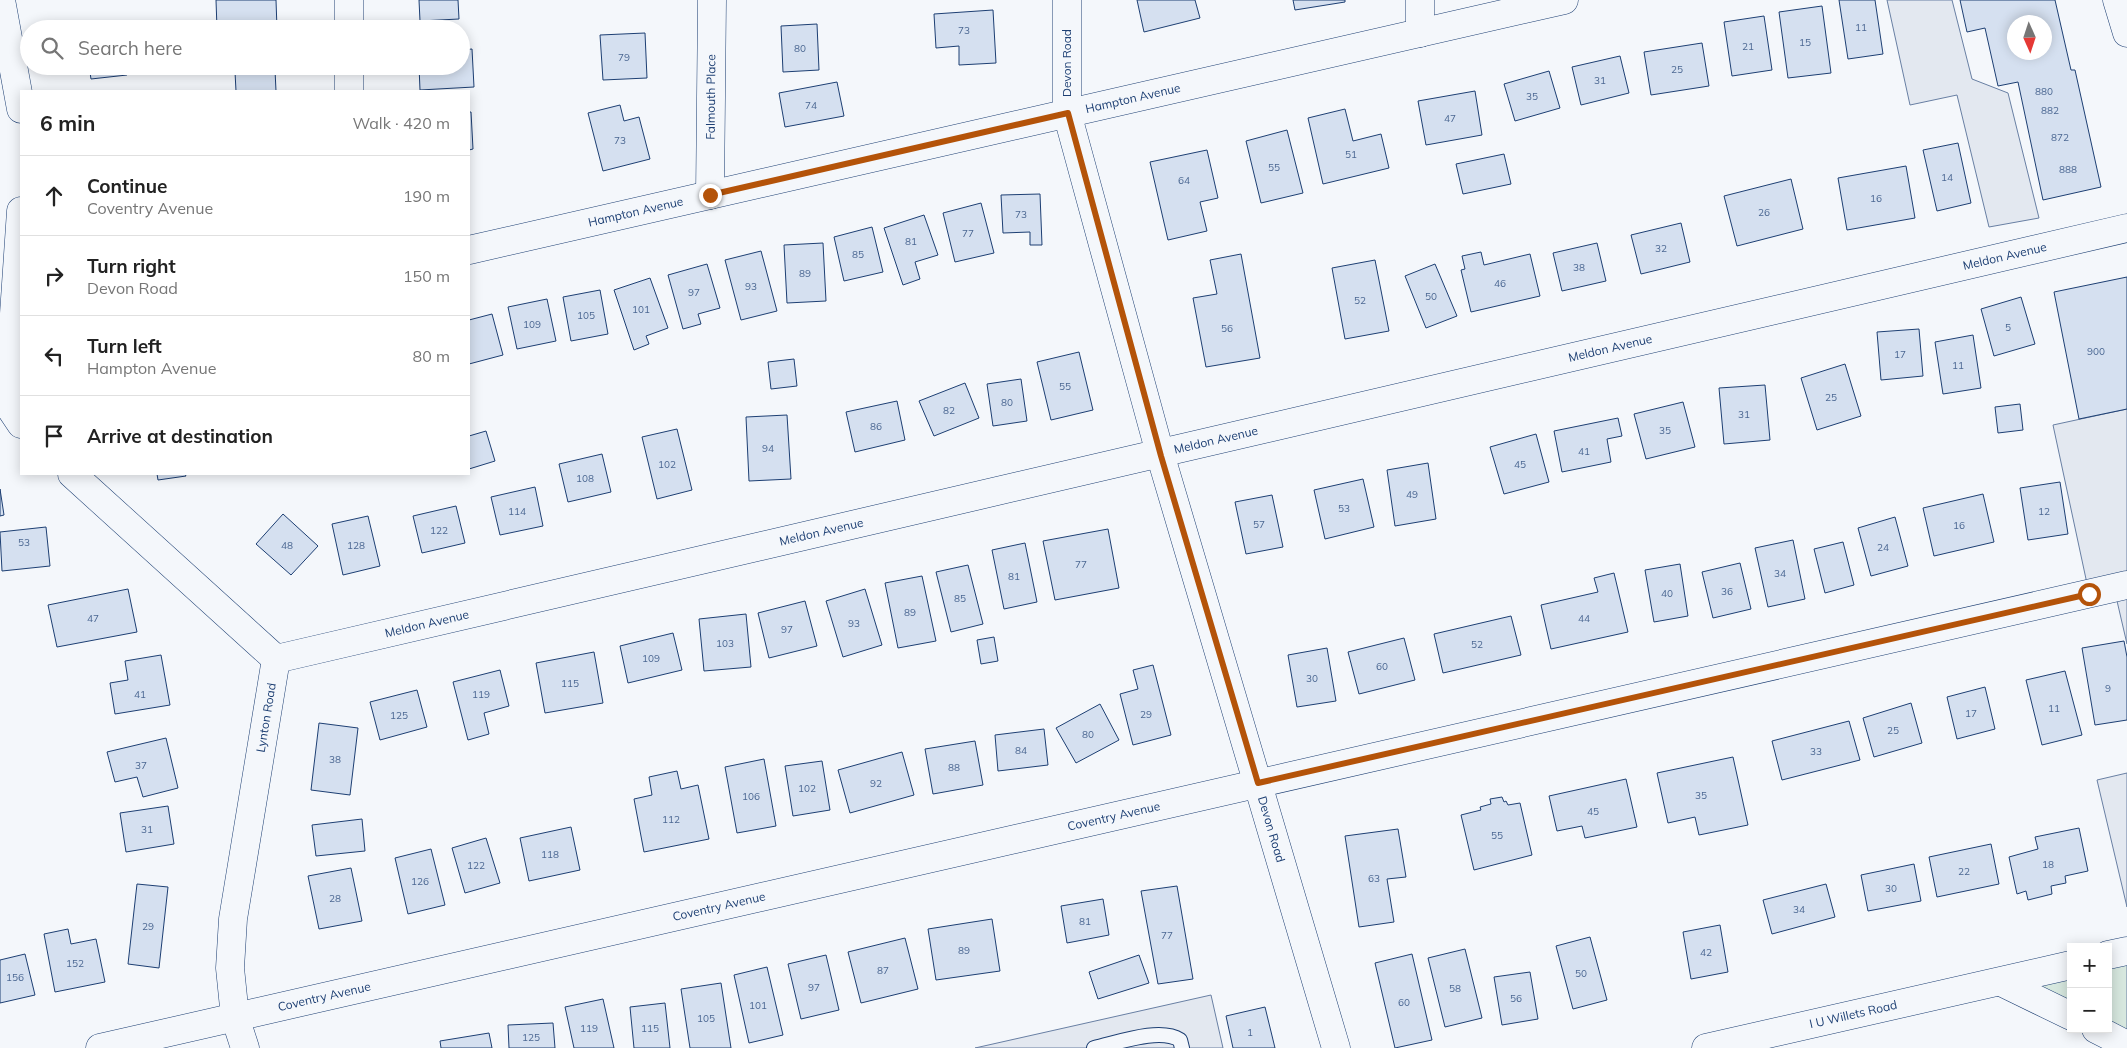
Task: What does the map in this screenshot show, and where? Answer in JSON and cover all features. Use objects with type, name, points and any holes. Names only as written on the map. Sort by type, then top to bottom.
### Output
[{"type":"street","points":[[1,0],[20,104]]},
{"type":"street","points":[[349,0],[349,20]]},
{"type":"street","name":"Falmouth Place","points":[[710,195],[712,0]]},
{"type":"street","name":"Devon Road","points":[[1067,0],[1068,113],[1160,453],[1336,1048]]},
{"type":"street","points":[[1420,0],[1420,33]]},
{"type":"street","name":"Hampton Avenue","points":[[470,250],[1564,0]]},
{"type":"street","points":[[349,75],[349,90]]},
{"type":"street","name":"Meldon Avenue","points":[[276,659],[2127,228]]},
{"type":"street","points":[[20,240],[16,354],[9,387],[11,409],[20,422]]},
{"type":"street","points":[[73,475],[276,659]]},
{"type":"street","name":"Coventry Avenue","points":[[100,1048],[2127,585]]},
{"type":"street","name":"Lynton Road","points":[[245,1048],[235,1017],[230,968],[233,919],[276,659]]},
{"type":"street","points":[[2112,954],[2127,951]]},
{"type":"street","name":"I U Willets Road","points":[[1722,1046],[2002,982],[2067,965]]},
{"type":"street","points":[[2002,982],[2067,1014]]},
{"type":"street","points":[[2104,1033],[2127,1045]]},
{"type":"lane","points":[[1094,1048],[1160,1034],[1173,1036],[1180,1040],[1182,1048]]},
{"type":"shaded area","points":[[1887,0],[1952,0],[1972,79],[2008,93],[2039,218],[1989,227],[1957,95],[1910,105]]},
{"type":"shaded area","points":[[2127,409],[2127,644],[2114,588],[2089,593],[2053,425]]},
{"type":"shaded area","points":[[2127,773],[2127,907],[2097,780]]},
{"type":"shaded area","points":[[2127,949],[2127,1045],[2112,1032],[2112,953]]},
{"type":"shaded area","points":[[2067,964],[2067,1014],[2001,982]]},
{"type":"shaded area","points":[[1211,995],[1223,1048],[975,1048]]},
{"type":"building","points":[[216,0],[276,0],[277,20],[217,20]]},
{"type":"building","points":[[419,0],[458,0],[459,19],[420,20]]},
{"type":"building","points":[[1137,0],[1195,0],[1200,18],[1144,32]]},
{"type":"building","points":[[1293,0],[1345,0],[1345,2],[1295,10]]},
{"type":"building","points":[[1839,0],[1875,0],[1883,54],[1848,59]]},
{"type":"building","points":[[1960,0],[2055,0],[2071,70],[2075,70],[2101,187],[2043,200],[2018,82],[1998,86],[1985,28],[1967,32]]},
{"type":"building","points":[[1822,6],[1831,73],[1788,78],[1779,12]]},
{"type":"building","points":[[993,10],[996,63],[959,65],[959,46],[936,48],[934,14]]},
{"type":"building","points":[[1764,16],[1772,70],[1732,76],[1724,22]]},
{"type":"building","points":[[817,24],[819,70],[783,72],[781,26]]},
{"type":"building","points":[[645,33],[647,78],[603,80],[600,35]]},
{"type":"building","points":[[1702,43],[1709,86],[1651,95],[1644,52]]},
{"type":"building","points":[[470,49],[472,49],[474,87],[420,90],[419,75],[470,75]]},
{"type":"building","points":[[1620,56],[1629,93],[1581,105],[1572,67]]},
{"type":"building","points":[[1549,71],[1560,108],[1515,121],[1504,84]]},
{"type":"building","points":[[90,75],[127,75],[91,79]]},
{"type":"building","points":[[235,75],[275,75],[276,90],[236,90]]},
{"type":"building","points":[[837,82],[844,116],[785,127],[779,93]]},
{"type":"building","points":[[1475,91],[1482,135],[1426,145],[1418,101]]},
{"type":"building","points":[[620,105],[624,121],[639,117],[650,159],[603,171],[588,113]]},
{"type":"building","points":[[1345,109],[1353,141],[1381,134],[1389,168],[1323,184],[1308,118]]},
{"type":"building","points":[[470,112],[471,112],[473,149],[470,150]]},
{"type":"building","points":[[1287,130],[1303,193],[1261,203],[1246,141]]},
{"type":"building","points":[[1958,143],[1971,203],[1937,211],[1923,150]]},
{"type":"building","points":[[1207,150],[1218,198],[1200,202],[1207,231],[1168,240],[1150,162]]},
{"type":"building","points":[[1504,154],[1511,184],[1463,194],[1456,164]]},
{"type":"building","points":[[1906,166],[1915,218],[1847,230],[1838,178]]},
{"type":"building","points":[[1791,179],[1803,229],[1737,246],[1724,196]]},
{"type":"building","points":[[1040,194],[1042,245],[1030,245],[1030,232],[1003,233],[1001,195]]},
{"type":"building","points":[[981,203],[994,253],[955,262],[943,213]]},
{"type":"building","points":[[924,215],[938,255],[915,262],[920,279],[903,285],[884,228]]},
{"type":"building","points":[[1681,223],[1690,262],[1641,274],[1631,235]]},
{"type":"building","points":[[872,227],[883,272],[844,281],[834,237]]},
{"type":"building","points":[[823,243],[826,301],[787,303],[784,245]]},
{"type":"building","points":[[1597,243],[1606,281],[1562,291],[1553,253]]},
{"type":"building","points":[[761,251],[777,311],[741,320],[725,260]]},
{"type":"building","points":[[1481,252],[1484,265],[1530,254],[1540,296],[1471,312],[1461,270],[1465,269],[1462,256]]},
{"type":"building","points":[[1241,254],[1260,358],[1206,367],[1193,298],[1217,294],[1210,260]]},
{"type":"building","points":[[1375,260],[1389,331],[1345,339],[1332,268]]},
{"type":"building","points":[[707,264],[720,308],[698,314],[701,324],[683,329],[668,275]]},
{"type":"building","points":[[1435,264],[1457,316],[1426,328],[1405,276]]},
{"type":"building","points":[[2127,277],[2127,409],[2079,419],[2054,292]]},
{"type":"building","points":[[650,278],[668,328],[646,336],[649,344],[634,350],[614,290]]},
{"type":"building","points":[[600,290],[608,334],[571,341],[563,297]]},
{"type":"building","points":[[2021,297],[2035,344],[1994,356],[1981,309]]},
{"type":"building","points":[[547,299],[556,341],[517,349],[508,307]]},
{"type":"building","points":[[492,314],[503,355],[470,364],[470,320]]},
{"type":"building","points":[[1919,329],[1923,376],[1881,380],[1877,332]]},
{"type":"building","points":[[1973,335],[1981,388],[1943,394],[1935,342]]},
{"type":"building","points":[[1079,352],[1093,410],[1051,420],[1037,362]]},
{"type":"building","points":[[794,359],[797,386],[771,389],[768,362]]},
{"type":"building","points":[[1845,364],[1861,416],[1817,430],[1801,378]]},
{"type":"building","points":[[1021,379],[1027,421],[993,426],[987,384]]},
{"type":"building","points":[[965,383],[979,418],[934,436],[919,401]]},
{"type":"building","points":[[1765,385],[1770,440],[1724,444],[1719,388]]},
{"type":"building","points":[[897,401],[905,440],[855,452],[846,412]]},
{"type":"building","points":[[1683,402],[1695,447],[1646,459],[1634,414]]},
{"type":"building","points":[[2020,404],[2023,430],[1998,433],[1995,407]]},
{"type":"building","points":[[787,415],[791,479],[749,481],[746,417]]},
{"type":"building","points":[[1618,418],[1622,436],[1607,439],[1611,462],[1562,472],[1554,431]]},
{"type":"building","points":[[677,429],[692,490],[657,499],[642,437]]},
{"type":"building","points":[[486,431],[495,461],[470,469],[470,436]]},
{"type":"building","points":[[1536,434],[1549,482],[1504,494],[1490,447]]},
{"type":"building","points":[[602,454],[611,492],[568,502],[559,464]]},
{"type":"building","points":[[1428,463],[1436,519],[1395,526],[1387,470]]},
{"type":"building","points":[[157,475],[186,476],[158,480]]},
{"type":"building","points":[[1363,479],[1374,527],[1325,539],[1314,490]]},
{"type":"building","points":[[2060,482],[2068,534],[2028,540],[2020,488]]},
{"type":"building","points":[[535,487],[543,526],[500,535],[491,497]]},
{"type":"building","points":[[0,489],[4,515],[0,516]]},
{"type":"building","points":[[1983,494],[1994,542],[1934,556],[1923,508]]},
{"type":"building","points":[[1272,495],[1283,547],[1246,554],[1235,502]]},
{"type":"building","points":[[456,506],[465,543],[422,553],[413,516]]},
{"type":"building","points":[[283,514],[318,546],[291,575],[256,544]]},
{"type":"building","points":[[368,516],[380,566],[343,575],[332,524]]},
{"type":"building","points":[[1895,517],[1908,566],[1871,576],[1858,528]]},
{"type":"building","points":[[46,527],[50,566],[2,571],[0,532]]},
{"type":"building","points":[[1108,529],[1119,588],[1055,600],[1043,541]]},
{"type":"building","points":[[1793,540],[1805,599],[1768,607],[1755,548]]},
{"type":"building","points":[[1843,542],[1854,585],[1825,593],[1814,549]]},
{"type":"building","points":[[1025,543],[1037,602],[1004,609],[992,550]]},
{"type":"building","points":[[1740,563],[1751,609],[1713,618],[1702,572]]},
{"type":"building","points":[[1680,564],[1688,616],[1654,622],[1645,570]]},
{"type":"building","points":[[968,565],[983,624],[951,632],[936,572]]},
{"type":"building","points":[[1614,573],[1628,632],[1551,649],[1541,605],[1598,592],[1594,578]]},
{"type":"building","points":[[922,576],[936,641],[898,648],[885,583]]},
{"type":"building","points":[[128,589],[137,632],[57,647],[48,605]]},
{"type":"building","points":[[865,589],[882,645],[843,657],[826,601]]},
{"type":"building","points":[[805,601],[817,646],[769,658],[758,613]]},
{"type":"building","points":[[746,614],[751,667],[704,671],[699,619]]},
{"type":"building","points":[[1511,616],[1521,655],[1443,673],[1434,634]]},
{"type":"building","points":[[673,633],[682,670],[628,683],[620,646]]},
{"type":"building","points":[[994,637],[998,661],[981,664],[977,640]]},
{"type":"building","points":[[1404,638],[1415,680],[1359,694],[1348,652]]},
{"type":"building","points":[[2124,641],[2127,657],[2127,720],[2095,725],[2082,648]]},
{"type":"building","points":[[1327,648],[1336,701],[1297,707],[1288,655]]},
{"type":"building","points":[[594,652],[603,703],[545,713],[536,663]]},
{"type":"building","points":[[161,655],[170,705],[115,714],[110,683],[128,680],[125,661]]},
{"type":"building","points":[[1153,665],[1171,735],[1133,745],[1120,694],[1138,689],[1133,670]]},
{"type":"building","points":[[500,670],[509,706],[484,713],[489,734],[468,740],[453,682]]},
{"type":"building","points":[[2065,671],[2082,735],[2042,745],[2026,680]]},
{"type":"building","points":[[1985,687],[1995,729],[1957,739],[1947,697]]},
{"type":"building","points":[[417,690],[427,727],[380,740],[370,702]]},
{"type":"building","points":[[1911,703],[1922,743],[1874,757],[1863,718]]},
{"type":"building","points":[[1100,704],[1119,740],[1076,763],[1056,728]]},
{"type":"building","points":[[1849,721],[1860,760],[1782,780],[1772,741]]},
{"type":"building","points":[[319,723],[358,728],[350,795],[311,790]]},
{"type":"building","points":[[1044,729],[1048,765],[998,771],[995,735]]},
{"type":"building","points":[[166,738],[178,788],[143,797],[137,777],[115,782],[107,752]]},
{"type":"building","points":[[975,741],[983,785],[933,794],[925,749]]},
{"type":"building","points":[[902,752],[914,795],[850,813],[838,770]]},
{"type":"building","points":[[1733,757],[1748,825],[1699,835],[1695,817],[1668,823],[1657,773]]},
{"type":"building","points":[[764,759],[776,826],[737,833],[725,767]]},
{"type":"building","points":[[822,761],[830,810],[793,816],[785,766]]},
{"type":"building","points":[[677,771],[681,789],[698,785],[709,839],[644,852],[634,799],[652,795],[649,777]]},
{"type":"building","points":[[1626,779],[1637,827],[1585,838],[1582,826],[1557,831],[1549,796]]},
{"type":"building","points":[[1502,797],[1508,805],[1520,803],[1532,855],[1474,870],[1461,815],[1481,810],[1480,807],[1491,804],[1490,799]]},
{"type":"building","points":[[168,806],[174,844],[126,852],[120,813]]},
{"type":"building","points":[[362,819],[365,851],[316,856],[312,825]]},
{"type":"building","points":[[571,827],[580,870],[529,881],[520,838]]},
{"type":"building","points":[[2079,828],[2088,871],[2065,876],[2066,883],[2051,886],[2052,894],[2028,900],[2026,891],[2017,894],[2009,857],[2038,849],[2035,837]]},
{"type":"building","points":[[1398,829],[1406,877],[1387,879],[1394,922],[1359,927],[1345,836]]},
{"type":"building","points":[[486,838],[500,883],[465,893],[452,848]]},
{"type":"building","points":[[1991,844],[1999,884],[1937,897],[1929,857]]},
{"type":"building","points":[[431,849],[445,905],[408,914],[395,858]]},
{"type":"building","points":[[1914,864],[1921,901],[1868,911],[1861,875]]},
{"type":"building","points":[[351,868],[362,921],[319,929],[308,876]]},
{"type":"building","points":[[137,884],[168,887],[159,968],[128,964]]},
{"type":"building","points":[[1826,884],[1835,917],[1772,934],[1763,900]]},
{"type":"building","points":[[1177,886],[1193,979],[1158,984],[1141,891]]},
{"type":"building","points":[[1103,899],[1109,935],[1067,943],[1061,906]]},
{"type":"building","points":[[992,919],[1000,971],[936,980],[928,929]]},
{"type":"building","points":[[1720,925],[1728,972],[1691,979],[1683,932]]},
{"type":"building","points":[[68,929],[71,944],[96,939],[105,982],[55,992],[44,934]]},
{"type":"building","points":[[1590,937],[1607,1000],[1573,1009],[1556,946]]},
{"type":"building","points":[[905,938],[918,989],[861,1003],[848,952]]},
{"type":"building","points":[[1465,949],[1482,1018],[1445,1027],[1428,958]]},
{"type":"building","points":[[25,954],[35,995],[0,1003],[0,960]]},
{"type":"building","points":[[1412,954],[1432,1040],[1395,1048],[1375,963]]},
{"type":"building","points":[[826,955],[839,1010],[801,1019],[788,964]]},
{"type":"building","points":[[1139,955],[1149,983],[1098,999],[1089,972]]},
{"type":"building","points":[[767,967],[783,1035],[749,1043],[734,975]]},
{"type":"building","points":[[1530,972],[1538,1019],[1502,1025],[1494,977]]},
{"type":"building","points":[[721,983],[731,1048],[690,1048],[681,989]]},
{"type":"building","points":[[603,999],[614,1048],[574,1048],[565,1007]]},
{"type":"building","points":[[665,1003],[670,1048],[634,1048],[630,1007]]},
{"type":"building","points":[[1265,1007],[1275,1048],[1233,1048],[1226,1016]]},
{"type":"building","points":[[553,1023],[555,1048],[509,1048],[508,1025]]},
{"type":"building","points":[[489,1033],[492,1048],[441,1048],[440,1041]]},
{"type":"route","points":[[710,195],[1068,113],[1161,456],[1258,783],[2089,594]]}]
